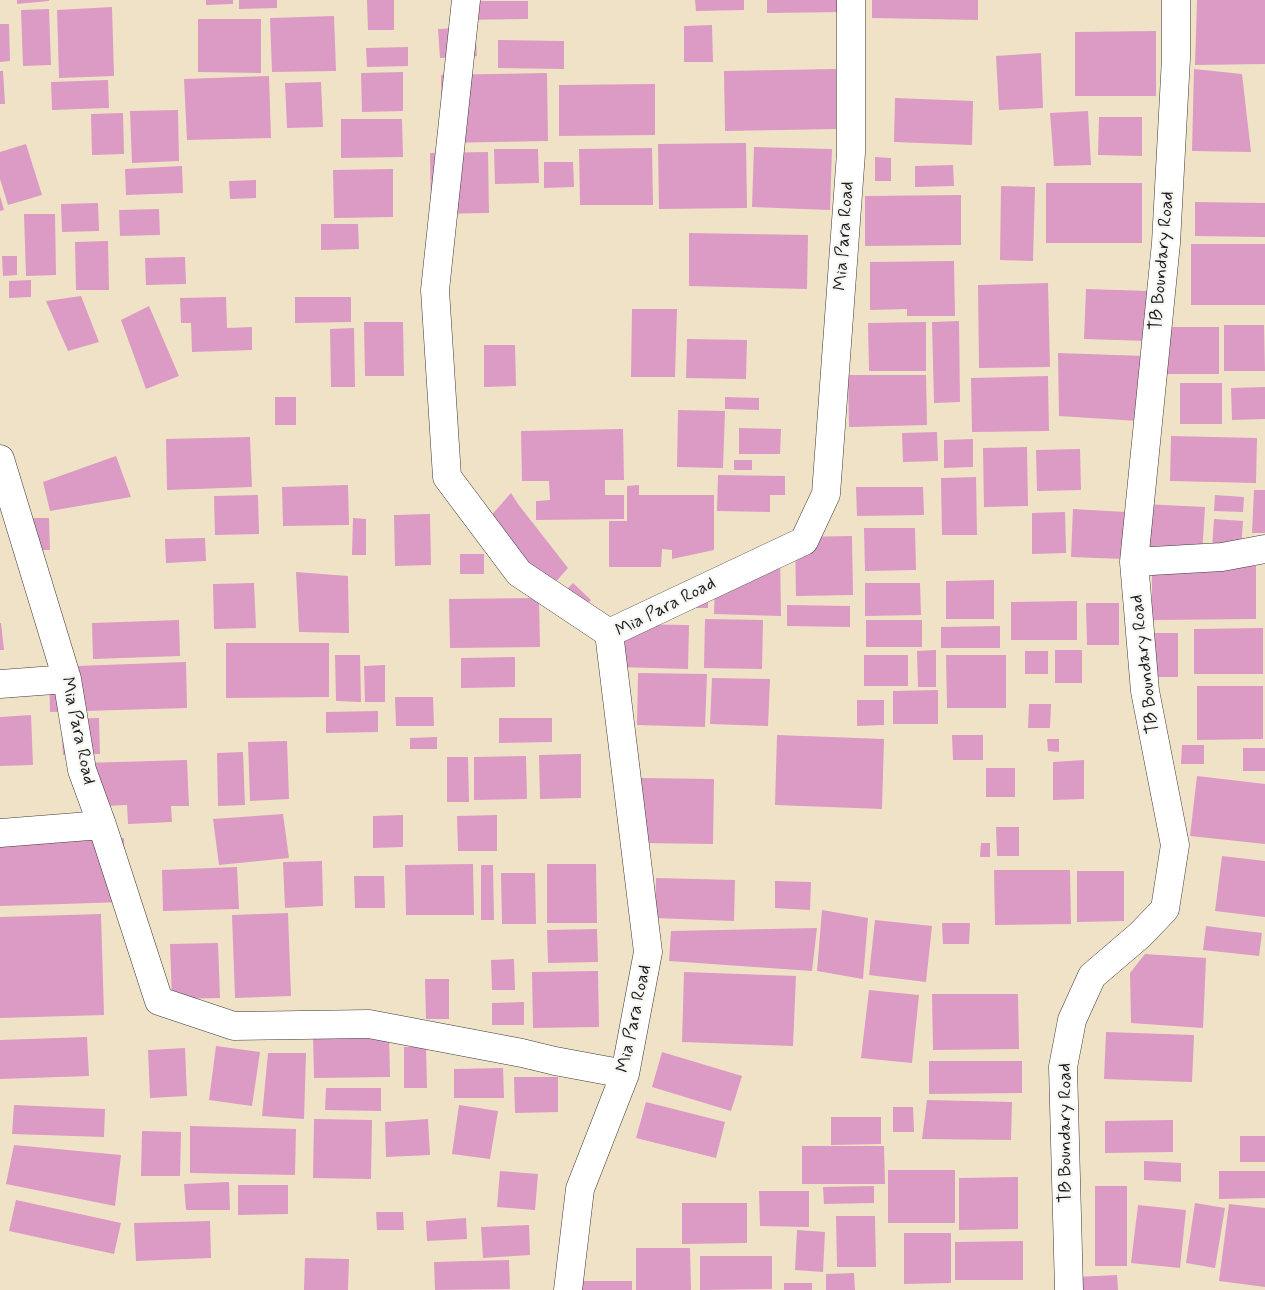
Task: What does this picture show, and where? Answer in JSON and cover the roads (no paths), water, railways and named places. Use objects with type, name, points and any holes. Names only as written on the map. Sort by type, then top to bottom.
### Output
[{"type":"street","points":[[466,0],[436,290],[447,477],[519,573],[609,633]]},
{"type":"street","name":"Mia Para Road","points":[[568,1290],[580,1189],[625,1074],[648,952],[609,633],[804,541],[826,494],[851,153],[851,0]]},
{"type":"street","name":"TB Boundary Road","points":[[1069,1290],[1063,1067],[1072,1020],[1092,976],[1140,935],[1165,909],[1175,845],[1145,691],[1134,562],[1166,243],[1176,58],[1176,0]]},
{"type":"street","name":"Mia Para Road","points":[[0,459],[67,680],[82,770],[102,825],[159,1001],[234,1026],[369,1024],[625,1074]]},
{"type":"street","points":[[1134,562],[1222,557],[1265,548]]},
{"type":"street","points":[[0,684],[67,680]]},
{"type":"street","points":[[0,833],[102,825]]}]
